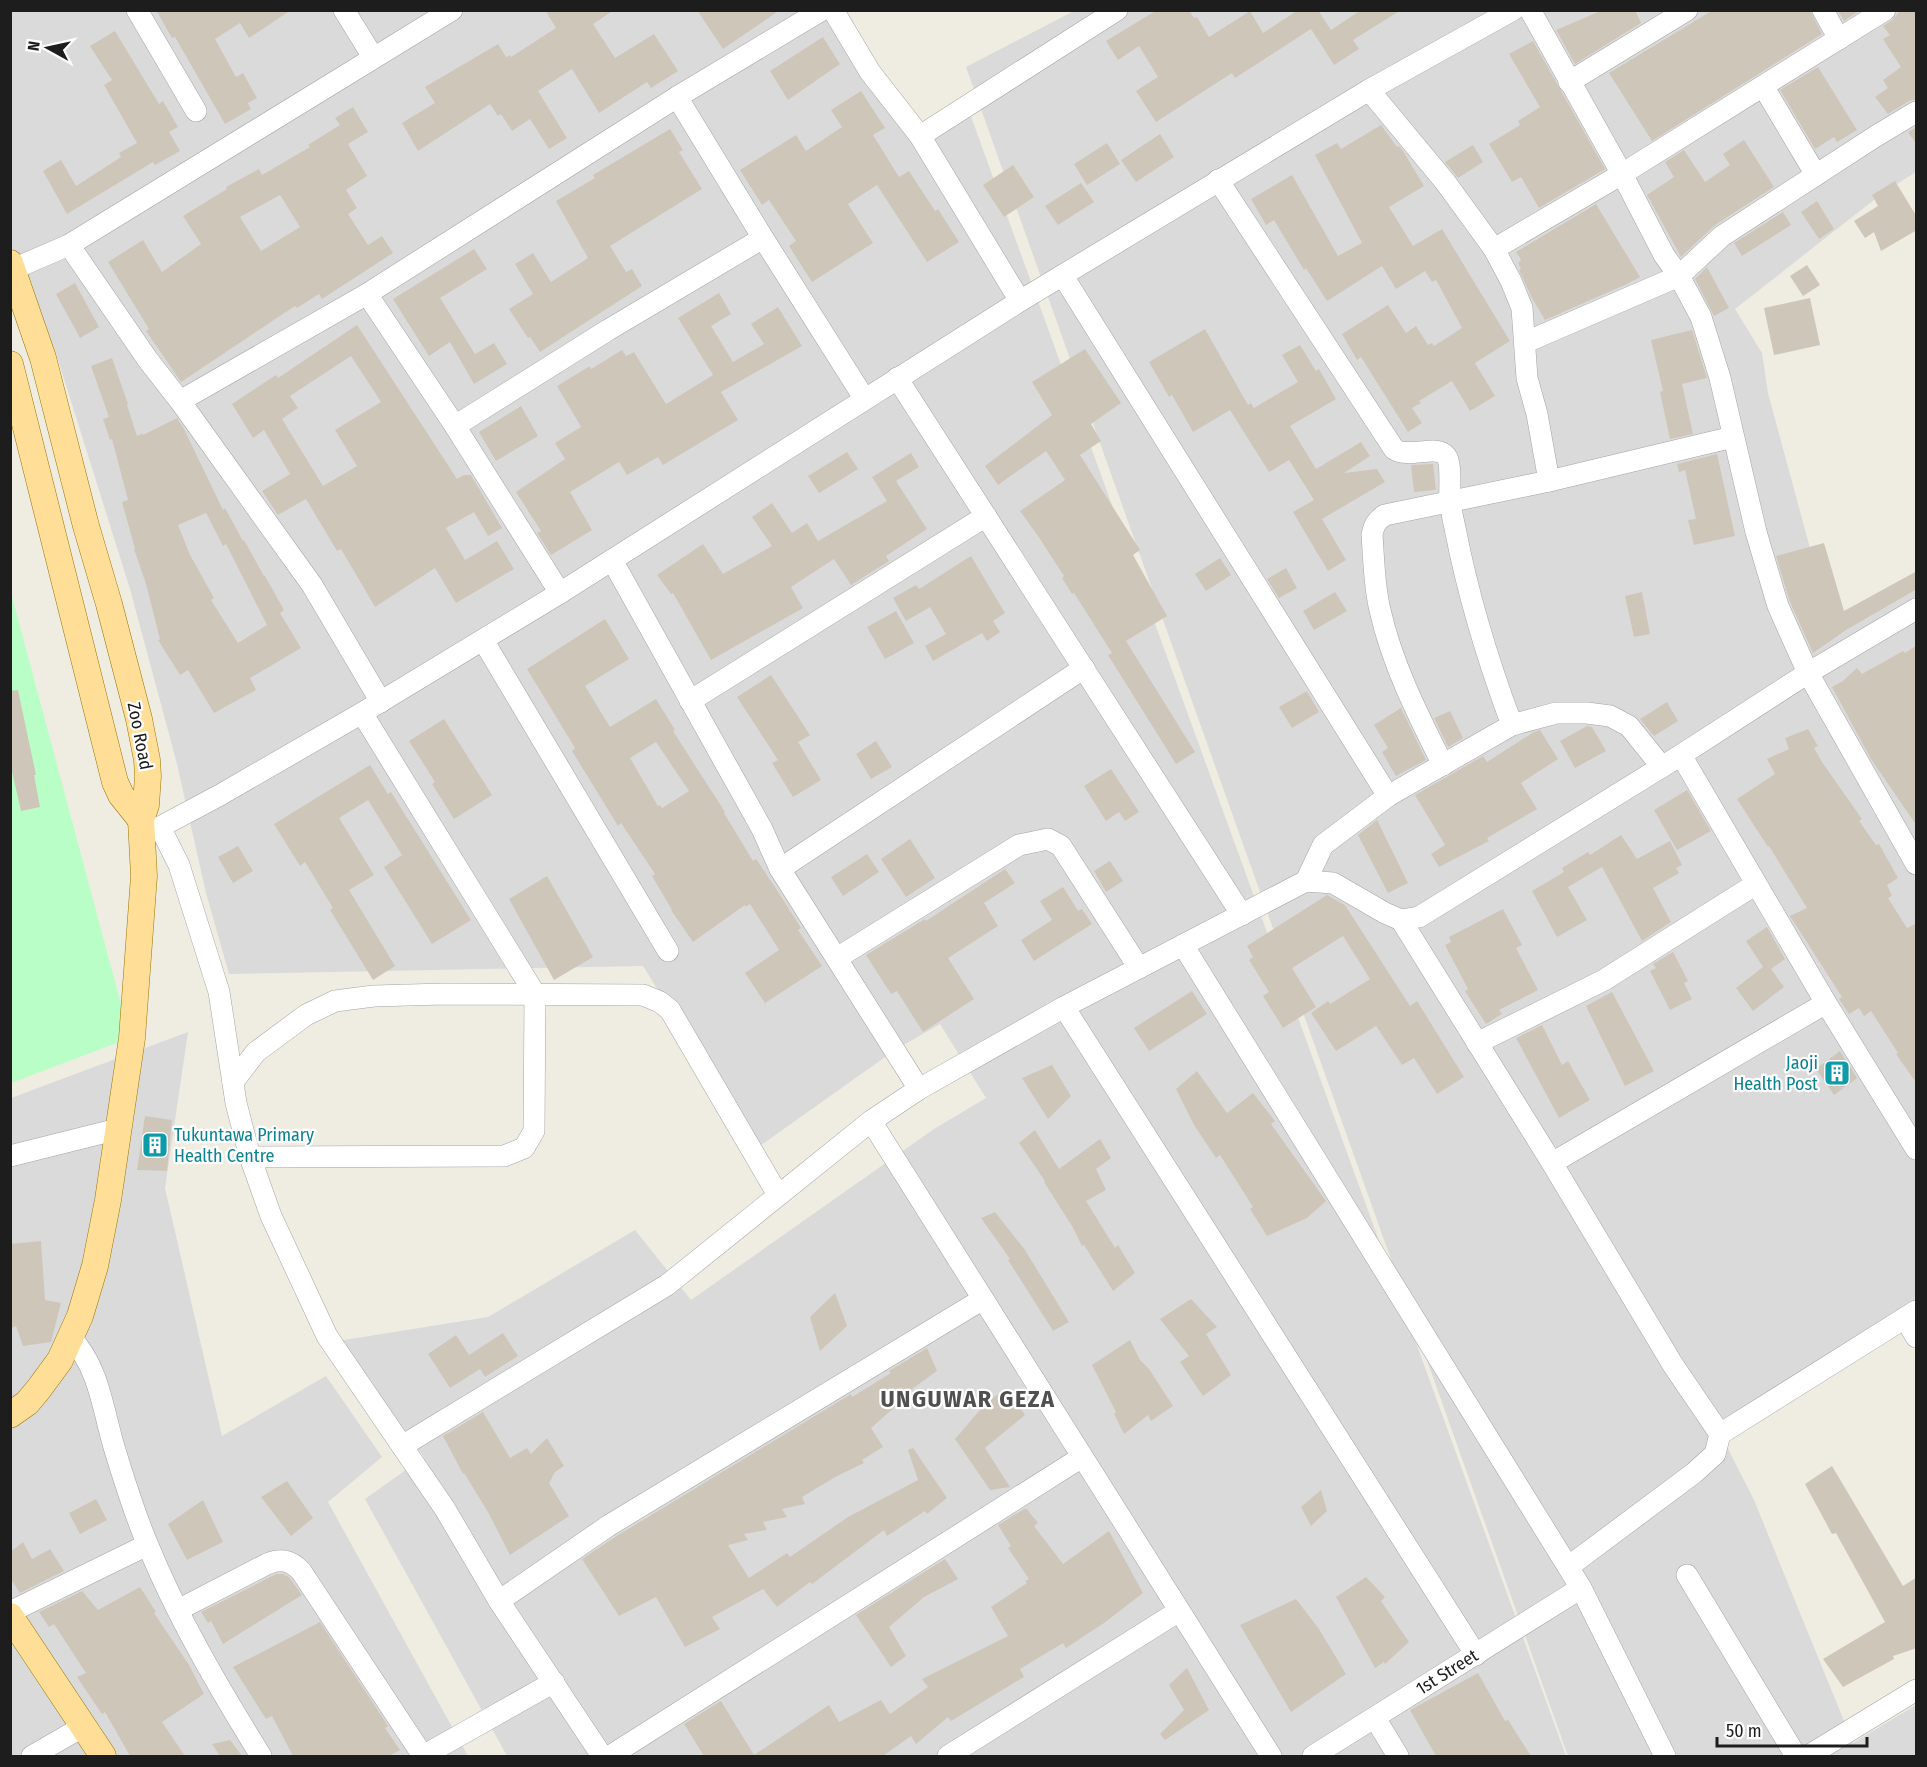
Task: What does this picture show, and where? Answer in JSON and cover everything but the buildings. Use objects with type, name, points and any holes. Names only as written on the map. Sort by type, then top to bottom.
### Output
[{"type":"main road","name":"Zoo Road","points":[[12,266],[43,358],[139,719],[147,760],[148,827]]},
{"type":"main road","name":"Zoo Road","points":[[10,364],[115,782],[121,795],[148,827]]},
{"type":"main road","points":[[10,1415],[27,1403],[50,1376],[71,1338],[87,1298],[95,1266],[108,1200],[133,1028],[148,827]]},
{"type":"main road","points":[[10,1614],[103,1756]]},
{"type":"street","points":[[137,10],[196,111]]},
{"type":"street","points":[[344,10],[373,57]]},
{"type":"street","points":[[12,266],[69,245],[452,10]]},
{"type":"street","points":[[180,401],[367,294],[677,97],[822,10]]},
{"type":"street","points":[[833,10],[870,72],[920,136],[1020,301]]},
{"type":"street","points":[[920,136],[1117,10]]},
{"type":"street","points":[[602,1756],[499,1601],[445,1509],[327,1336],[271,1216],[250,1157],[240,1121],[219,992],[179,865],[148,827],[220,795],[381,702],[560,593],[1020,301],[1369,90],[1513,10]]},
{"type":"street","points":[[1530,10],[1622,174],[1664,255],[1679,276],[1701,316],[1720,378],[1756,532],[1778,606],[1808,673],[1917,864]]},
{"type":"street","points":[[1569,82],[1687,10]]},
{"type":"street","points":[[1823,10],[1839,39]]},
{"type":"street","points":[[1494,249],[1622,174],[1885,10]]},
{"type":"street","points":[[1763,86],[1816,175]]},
{"type":"street","points":[[1369,90],[1446,183],[1494,249],[1522,308],[1527,378],[1537,414],[1548,481]]},
{"type":"street","points":[[677,97],[864,398]]},
{"type":"street","points":[[1526,342],[1679,276],[1722,237],[1917,112]]},
{"type":"street","points":[[1218,180],[1394,449],[1400,453],[1439,451],[1445,454],[1448,460],[1450,502],[1465,576],[1494,676],[1512,725]]},
{"type":"street","points":[[455,426],[608,330],[763,238]]},
{"type":"street","points":[[69,245],[148,360],[312,585],[381,702]]},
{"type":"street","points":[[1063,276],[1388,796]]},
{"type":"street","points":[[367,294],[455,426],[560,593]]},
{"type":"street","points":[[897,378],[1242,915]]},
{"type":"street","points":[[1443,765],[1403,681],[1379,607],[1372,536],[1378,519],[1385,515],[1548,481],[1733,437]]},
{"type":"street","points":[[690,701],[986,516]]},
{"type":"street","points":[[612,560],[762,829],[780,869],[919,1089]]},
{"type":"street","points":[[402,1446],[667,1285],[871,1121],[919,1089],[1064,1007],[1306,881],[1333,883],[1401,920],[1419,917],[1662,767],[1808,673],[1915,613]]},
{"type":"street","points":[[483,640],[668,951]]},
{"type":"street","points":[[780,869],[1084,668]]},
{"type":"street","points":[[250,1157],[504,1156],[524,1148],[534,1131],[536,994],[362,713]]},
{"type":"street","points":[[1306,881],[1323,845],[1388,796],[1512,725],[1556,713],[1610,716],[1629,726],[1662,767]]},
{"type":"street","points":[[1681,755],[1826,1003],[1917,1149]]},
{"type":"street","points":[[837,958],[1019,845],[1048,839],[1061,846],[1139,968]]},
{"type":"street","points":[[1477,1042],[1604,980],[1756,884]]},
{"type":"street","points":[[1401,920],[1552,1163],[1673,1365],[1720,1434]]},
{"type":"street","points":[[1183,945],[1581,1588],[1665,1756]]},
{"type":"street","points":[[233,1082],[256,1052],[306,1015],[335,1001],[374,996],[635,994],[652,998],[665,1005],[778,1195]]},
{"type":"street","points":[[1552,1163],[1826,1003]]},
{"type":"street","points":[[1064,1007],[1476,1654]]},
{"type":"street","points":[[871,1121],[1271,1756]]},
{"type":"street","points":[[10,1156],[118,1129]]},
{"type":"street","points":[[499,1601],[608,1526],[983,1299]]},
{"type":"street","points":[[1568,1567],[1694,1473],[1715,1454],[1720,1434],[1911,1314],[1917,1337]]},
{"type":"street","points":[[71,1338],[81,1349],[97,1382],[117,1455],[147,1545],[178,1610],[225,1697],[261,1756]]},
{"type":"street","points":[[610,1756],[1083,1457]]},
{"type":"street","points":[[10,1614],[147,1545]]},
{"type":"street","points":[[178,1610],[276,1560],[292,1563],[301,1571],[423,1756],[554,1682]]},
{"type":"street","points":[[1687,1575],[1796,1756]]},
{"type":"street","name":"1st Street","points":[[1313,1756],[1581,1588]]},
{"type":"street","points":[[948,1756],[1179,1611]]},
{"type":"street","points":[[1808,1756],[1917,1690]]},
{"type":"street","points":[[1375,1718],[1398,1756]]},
{"type":"street","points":[[32,1756],[84,1726]]},
{"type":"shaded area","points":[[10,11],[841,11],[910,133],[965,100],[1566,1756],[507,1756],[365,1499],[424,1457],[338,1341],[488,1317],[635,1230],[691,1300],[934,1129],[986,1098],[940,1024],[895,1050],[757,1148],[643,966],[229,974],[206,893],[177,764],[130,589],[54,347],[11,273]]},
{"type":"shaded area","points":[[1074,11],[1916,11],[1916,172],[1884,192],[1735,309],[1762,353],[1768,393],[1827,611],[1868,610],[1916,580],[1916,1323],[1725,1443],[1754,1500],[1853,1743],[1916,1705],[1916,1756],[1568,1756],[966,67]]},
{"type":"shaded area","points":[[188,1032],[165,1188],[222,1436],[326,1376],[382,1457],[328,1502],[468,1756],[11,1756],[11,1098]]},
{"type":"green space","points":[[10,589],[130,1038],[11,1083],[10,1083]]},
{"type":"place","name":"Jaoji Health Post","points":[[1837,1073]]},
{"type":"place","name":"Tukuntawa Primary Health Centre","points":[[155,1145]]},
{"type":"district","name":"UNGUWAR GEZA","points":[[968,1399]]}]
